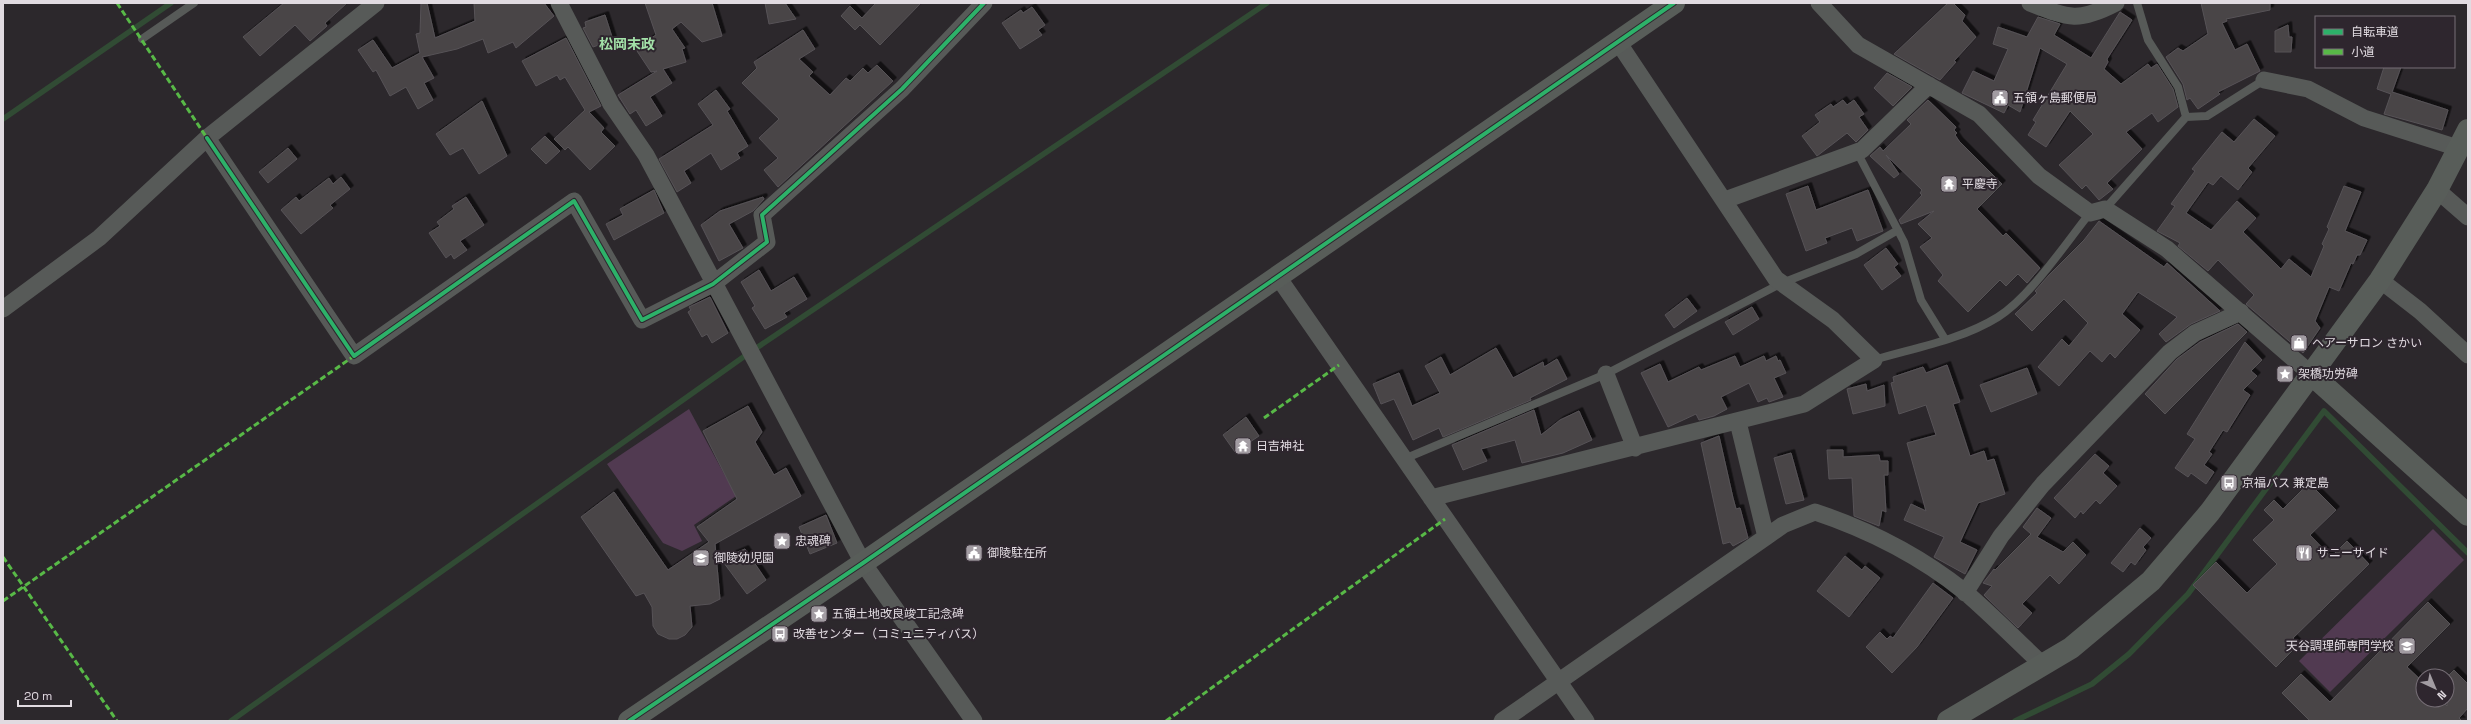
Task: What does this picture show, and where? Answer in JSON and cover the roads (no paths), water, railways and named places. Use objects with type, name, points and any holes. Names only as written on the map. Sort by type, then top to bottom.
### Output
[{"type":"street","points":[[559,3],[611,104],[646,155],[713,284],[863,563],[974,721]]},
{"type":"street","points":[[207,138],[354,356],[574,201],[642,320],[713,284],[767,242],[762,215],[902,90],[984,3]]},
{"type":"street","points":[[629,721],[863,563],[1674,3]]},
{"type":"street","points":[[1818,3],[1858,45],[1979,114],[2039,176],[2167,249],[2241,312],[2468,515]]},
{"type":"street","points":[[2030,3],[2067,17],[2096,14],[2116,3]]},
{"type":"street","points":[[3,309],[99,238],[207,138],[369,5]]},
{"type":"street","points":[[1431,498],[1635,448],[1804,404],[1874,360],[1833,320],[1776,279],[1725,200],[1618,42]]},
{"type":"street","points":[[1948,721],[2072,648],[2151,582],[2210,512],[2380,280],[2437,190],[2463,139],[2364,118],[2308,89],[2264,80]]},
{"type":"street","points":[[1725,200],[1857,152],[1929,85]]},
{"type":"street","points":[[2437,190],[2468,217]]},
{"type":"street","points":[[1278,277],[1586,721]]},
{"type":"street","points":[[2380,280],[2420,311],[2468,355]]},
{"type":"street","points":[[1965,593],[2001,536],[2044,484],[2170,352],[2195,333],[2241,312]]},
{"type":"street","points":[[1606,374],[1635,448]]},
{"type":"street","points":[[1738,422],[1766,537]]},
{"type":"street","points":[[1502,721],[1766,537],[1784,526],[1815,512],[1855,525],[1920,560],[1965,593],[2043,665]]},
{"type":"lane","points":[[142,39],[194,3]]},
{"type":"lane","points":[[2136,3],[2148,40],[2178,87],[2186,117]]},
{"type":"lane","points":[[1874,360],[1945,339],[1998,317],[2026,292],[2098,210],[2186,117],[2207,116],[2264,80]]},
{"type":"lane","points":[[1857,152],[1904,242],[1921,300],[1945,339]]},
{"type":"lane","points":[[1404,458],[1606,374],[1782,283],[1856,254],[1898,230]]},
{"type":"waterway","points":[[3,119],[171,3]]},
{"type":"waterway","points":[[231,721],[749,353],[1267,3]]},
{"type":"waterway","points":[[2015,721],[2092,684],[2129,654],[2188,594],[2324,411],[2468,553]]},
{"type":"place","name":"五領ヶ島郵便局","points":[[2000,98]]},
{"type":"place","name":"平慶寺","points":[[1949,184]]},
{"type":"place","name":"ヘアーサロン さかい","points":[[2299,343]]},
{"type":"place","name":"架橋功労碑","points":[[2285,374]]},
{"type":"place","name":"日吉神社","points":[[1243,446]]},
{"type":"place","name":"京福バス 兼定島","points":[[2229,483]]},
{"type":"place","name":"忠魂碑","points":[[782,541]]},
{"type":"place","name":"御陵駐在所","points":[[974,553]]},
{"type":"place","name":"サニーサイド","points":[[2304,553]]},
{"type":"place","name":"御陵幼児園","points":[[701,558]]},
{"type":"place","name":"五領土地改良竣工記念碑","points":[[819,614]]},
{"type":"place","name":"改善センター（コミュニティバス）","points":[[780,634]]},
{"type":"place","name":"天谷調理師専門学校","points":[[2407,646]]},
{"type":"district","name":"松岡末政","points":[[627,44]]}]
